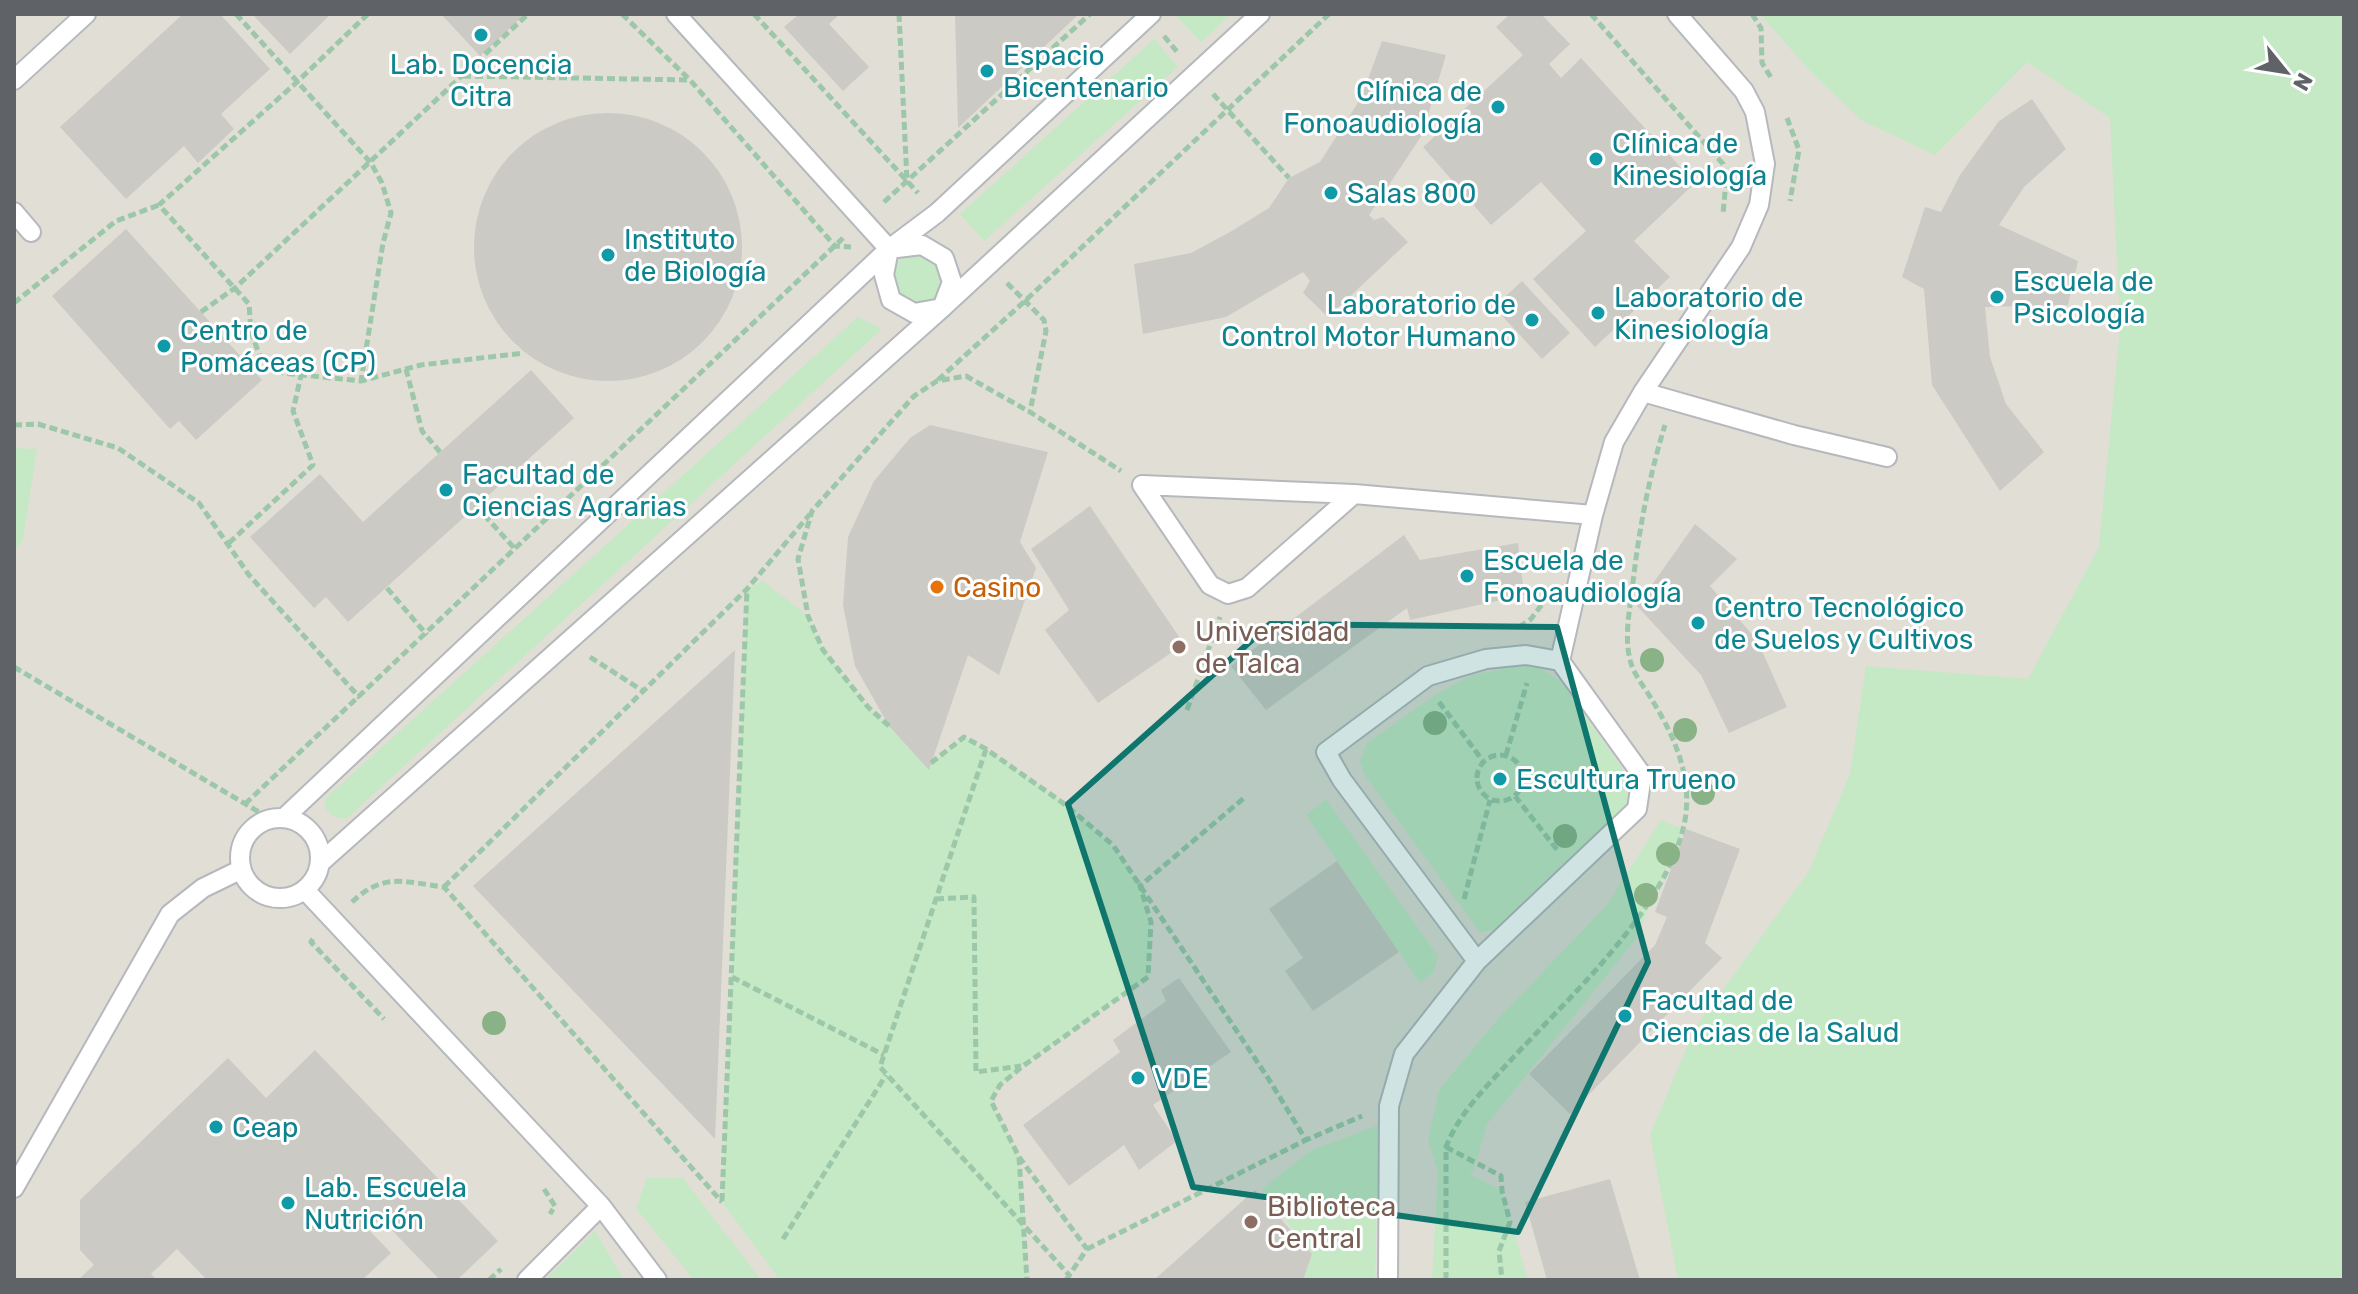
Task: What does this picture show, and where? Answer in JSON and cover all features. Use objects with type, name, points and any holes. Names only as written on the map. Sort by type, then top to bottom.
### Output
[{"type":"lane","points":[[14,80],[86,14]]},
{"type":"lane","points":[[676,14],[889,249]]},
{"type":"lane","points":[[320,863],[942,308],[1260,14]]},
{"type":"lane","points":[[1560,661],[1593,515],[1614,442],[1643,392],[1741,247],[1759,205],[1765,164],[1755,112],[1744,91],[1677,14]]},
{"type":"lane","points":[[278,818],[300,823],[312,833],[319,847],[320,863],[315,878],[305,890],[290,898],[275,899],[260,894],[248,884],[240,870],[239,853],[244,838],[256,825],[278,818],[889,249],[937,213],[1149,15]]},
{"type":"lane","points":[[14,212],[31,232]]},
{"type":"lane","points":[[889,249],[922,245],[944,258],[952,282],[942,308]]},
{"type":"lane","points":[[889,249],[884,275],[891,300],[914,313],[942,308]]},
{"type":"lane","points":[[1643,392],[1794,435],[1887,457]]},
{"type":"lane","points":[[1142,485],[1354,494],[1593,515]]},
{"type":"lane","points":[[1142,485],[1210,585],[1228,594],[1247,588],[1354,494]]},
{"type":"lane","points":[[1388,1280],[1389,1106],[1404,1054],[1477,961],[1637,809],[1642,775],[1560,661],[1526,655],[1486,659],[1428,676],[1326,752],[1342,780],[1477,961]]},
{"type":"lane","points":[[14,1188],[170,914],[203,888],[240,870]]},
{"type":"lane","points":[[305,890],[601,1206],[657,1280]]},
{"type":"lane","points":[[527,1280],[601,1206]]},
{"type":"path","points":[[236,14],[371,163],[382,183],[391,213],[383,243],[361,381]]},
{"type":"path","points":[[14,303],[116,221],[159,205],[368,14]]},
{"type":"path","points":[[201,312],[235,288],[528,14]]},
{"type":"path","points":[[622,14],[690,80],[835,246],[889,249]]},
{"type":"path","points":[[754,14],[907,182]]},
{"type":"path","points":[[899,14],[907,182]]},
{"type":"path","points":[[907,182],[1090,14]]},
{"type":"path","points":[[747,589],[722,1202],[444,887],[747,589],[914,396],[937,381],[1026,300],[1329,14]]},
{"type":"path","points":[[1591,14],[1723,164],[1726,181],[1723,221]]},
{"type":"path","points":[[1752,14],[1761,28],[1762,63],[1774,85]]},
{"type":"path","points":[[1149,15],[1195,73],[1289,178]]},
{"type":"path","points":[[463,76],[690,80]]},
{"type":"path","points":[[1784,111],[1799,150],[1788,212]]},
{"type":"path","points":[[159,205],[249,304],[251,332],[261,359],[283,373],[361,381],[406,369],[524,353]]},
{"type":"path","points":[[245,804],[835,246]]},
{"type":"path","points":[[406,369],[422,431],[440,452]]},
{"type":"path","points":[[229,543],[313,465],[293,411],[301,375]]},
{"type":"path","points":[[937,381],[966,376],[1030,412],[1142,485]]},
{"type":"path","points":[[1446,1280],[1446,1147],[1471,1104],[1626,933],[1671,865],[1683,829],[1687,779],[1667,725],[1631,664],[1628,620],[1638,534],[1654,459],[1672,401]]},
{"type":"path","points":[[14,425],[38,424],[118,448],[199,503],[249,575],[360,698]]},
{"type":"path","points":[[476,506],[516,550]]},
{"type":"path","points":[[812,511],[798,559],[808,616],[823,650],[868,707],[889,726]]},
{"type":"path","points":[[387,588],[427,635]]},
{"type":"path","points":[[1518,627],[1531,619],[1546,593]]},
{"type":"path","points":[[1187,710],[1228,594]]},
{"type":"path","points":[[566,641],[643,691]]},
{"type":"path","points":[[14,667],[245,804],[278,818]]},
{"type":"path","points":[[1506,755],[1530,671]]},
{"type":"path","points":[[1439,702],[1483,761]]},
{"type":"path","points":[[931,763],[964,737],[1063,803],[1113,845],[1306,1140]]},
{"type":"path","points":[[986,749],[880,1067],[1068,1278],[1087,1249],[1306,1140],[1389,1106]]},
{"type":"path","points":[[1506,755],[1518,763],[1522,783],[1515,796],[1504,801],[1490,800],[1479,790],[1476,774],[1483,761],[1490,756],[1506,755]]},
{"type":"path","points":[[1515,796],[1561,855]]},
{"type":"path","points":[[1140,886],[1244,798]]},
{"type":"path","points":[[1463,901],[1490,800]]},
{"type":"path","points":[[1087,1249],[1019,1157],[991,1101],[1000,1085],[1023,1066],[1148,977],[1151,922],[1140,886]]},
{"type":"path","points":[[936,899],[974,897],[976,1072],[1023,1066]]},
{"type":"path","points":[[731,977],[884,1055]]},
{"type":"path","points":[[783,1239],[886,1075]]},
{"type":"path","points":[[1446,1147],[1501,1176],[1510,1222],[1499,1251],[1502,1280]]},
{"type":"path","points":[[1019,1157],[1027,1280]]},
{"type":"highlighted area","points":[[1270,624],[1557,627],[1648,962],[1518,1232],[1193,1187],[1068,804]]},
{"type":"shaded area","name":"Universidad de Talca","points":[[14,14],[2344,14],[2344,1280],[14,1280]]},
{"type":"green space","points":[[1179,14],[1231,14],[1201,42],[1177,17]]},
{"type":"green space","points":[[1760,14],[2344,14],[2344,1280],[1678,1280],[1650,1135],[1695,1028],[1809,871],[1850,774],[1866,666],[2028,679],[2099,547],[2120,327],[2110,118],[2027,62],[1935,155],[1861,120],[1809,70]]},
{"type":"green space","points":[[1154,39],[1178,67],[984,241],[960,214]]},
{"type":"green space","points":[[918,253],[936,261],[944,279],[936,297],[918,305],[900,297],[892,279],[900,261]]},
{"type":"green space","points":[[858,317],[882,329],[346,819],[333,816],[324,807],[327,797]]},
{"type":"green space","points":[[14,448],[37,449],[23,539],[14,552]]},
{"type":"green space","points":[[763,581],[808,616],[824,650],[868,707],[931,763],[964,737],[1036,783],[1087,823],[1127,865],[1140,886],[1151,931],[1148,977],[1023,1066],[1000,1085],[991,1100],[1019,1157],[1027,1280],[780,1280],[722,1202],[747,589]]},
{"type":"green space","points":[[1519,666],[1538,667],[1560,681],[1630,779],[1628,803],[1493,930],[1480,932],[1364,774],[1360,761],[1367,743],[1438,693],[1472,675]]},
{"type":"green space","points":[[1326,799],[1438,956],[1434,972],[1420,983],[1306,815]]},
{"type":"green space","points":[[1661,820],[1683,829],[1635,940],[1487,1124],[1473,1172],[1468,1173],[1502,1191],[1528,1280],[1432,1280],[1438,1172],[1428,1140],[1439,1090],[1499,1018],[1606,906]]},
{"type":"green space","points":[[1379,1125],[1375,1280],[1303,1280],[1312,1254],[1262,1189],[1312,1150]]},
{"type":"green space","points":[[647,1178],[683,1178],[761,1280],[694,1280],[636,1208]]},
{"type":"green space","points":[[595,1231],[624,1280],[545,1280]]},
{"type":"building","points":[[183,14],[220,14],[270,69],[221,114],[234,129],[198,163],[184,146],[126,199],[60,127]]},
{"type":"building","points":[[252,14],[331,14],[290,54]]},
{"type":"building","name":"Lab. Docencia Citra","points":[[441,14],[525,14],[480,56]]},
{"type":"building","points":[[799,14],[840,14],[829,24],[869,67],[843,91],[784,27]]},
{"type":"building","name":"Espacio Bicentenario","points":[[955,14],[1079,14],[958,128]]},
{"type":"building","points":[[1510,14],[1541,14],[1570,44],[1549,64],[1561,78],[1581,58],[1695,183],[1634,241],[1670,277],[1595,347],[1533,279],[1586,231],[1541,182],[1491,225],[1423,147],[1523,55],[1496,27]]},
{"type":"building","name":"Salas 800","points":[[1382,41],[1446,55],[1422,135],[1369,215],[1374,220],[1383,217],[1408,242],[1328,317],[1303,293],[1310,281],[1303,272],[1226,317],[1143,334],[1134,264],[1191,253],[1269,208],[1289,178],[1320,162],[1361,98]]},
{"type":"building","name":"Escuela de Psicología","points":[[2032,99],[2066,149],[2024,187],[1999,225],[2078,261],[2068,305],[1985,307],[1990,357],[2006,404],[2044,452],[2000,491],[1932,385],[1924,289],[1902,277],[1925,207],[1941,212],[1960,175],[1999,121]]},
{"type":"building","name":"Instituto de Biología","points":[[608,113],[647,119],[671,129],[693,144],[711,162],[726,184],[736,208],[742,247],[736,286],[726,310],[711,332],[693,350],[671,365],[647,375],[608,381],[569,375],[545,365],[523,350],[505,332],[490,310],[480,286],[474,247],[480,208],[490,184],[505,162],[523,144],[545,129],[569,119]]},
{"type":"building","name":"Centro de Pomáceas (CP)","points":[[126,229],[262,380],[196,440],[179,421],[170,429],[52,296]]},
{"type":"building","name":"Laboratorio de Control Motor Humano","points":[[1522,281],[1570,333],[1542,359],[1494,307]]},
{"type":"building","name":"Facultad de Ciencias Agrarias","points":[[531,370],[574,418],[348,622],[326,597],[314,608],[250,537],[320,474],[363,522]]},
{"type":"building","name":"Casino","points":[[930,425],[1048,452],[1020,542],[1036,568],[999,675],[968,655],[929,770],[889,726],[855,666],[843,605],[848,537],[874,481],[910,438]]},
{"type":"building","points":[[1090,506],[1184,644],[1098,703],[1045,630],[1069,610],[1031,549]]},
{"type":"building","name":"Centro Tecnológico de Suelos y Cultivos","points":[[1695,524],[1737,559],[1710,586],[1757,640],[1787,707],[1729,733],[1701,675],[1637,606]]},
{"type":"building","points":[[1404,535],[1420,560],[1518,543],[1524,595],[1410,620],[1407,608],[1266,710],[1231,666]]},
{"type":"building","points":[[735,650],[715,1139],[473,886]]},
{"type":"building","name":"Facultad de Ciencias de la Salud","points":[[1686,829],[1740,849],[1705,943],[1722,958],[1570,1114],[1529,1074],[1655,945],[1667,917],[1655,912]]},
{"type":"building","points":[[1337,861],[1399,952],[1313,1011],[1285,971],[1303,958],[1269,909]]},
{"type":"building","name":"VDE","points":[[1179,978],[1231,1052],[1153,1105],[1177,1141],[1139,1170],[1124,1145],[1069,1186],[1023,1125],[1120,1052],[1113,1040],[1166,1001],[1161,990]]},
{"type":"building","points":[[315,1050],[498,1241],[457,1280],[440,1280],[380,1218],[368,1229],[391,1253],[362,1280],[207,1280],[177,1249],[151,1274],[157,1280],[78,1280],[94,1265],[80,1250],[80,1200],[228,1058],[266,1098]]},
{"type":"building","points":[[1610,1179],[1640,1280],[1547,1280],[1525,1202]]},
{"type":"building","name":"Biblioteca Central","points":[[1255,1190],[1312,1254],[1303,1280],[1154,1280]]},
{"type":"place","name":"Lab. Docencia Citra","points":[[481,35]]},
{"type":"place","name":"Espacio Bicentenario","points":[[987,71]]},
{"type":"place","name":"Clínica de Fonoaudiología","points":[[1498,107]]},
{"type":"place","name":"Clínica de Kinesiología","points":[[1596,159]]},
{"type":"place","name":"Salas 800","points":[[1331,193]]},
{"type":"place","name":"Instituto de Biología","points":[[608,255]]},
{"type":"place","name":"Escuela de Psicología","points":[[1997,297]]},
{"type":"place","name":"Laboratorio de Kinesiología","points":[[1598,313]]},
{"type":"place","name":"Laboratorio de Control Motor Humano","points":[[1532,320]]},
{"type":"place","name":"Centro de Pomáceas (CP)","points":[[164,346]]},
{"type":"place","name":"Facultad de Ciencias Agrarias","points":[[446,490]]},
{"type":"place","name":"Escuela de Fonoaudiología","points":[[1467,576]]},
{"type":"place","name":"Casino","points":[[937,587]]},
{"type":"place","name":"Centro Tecnológico de Suelos y Cultivos","points":[[1698,623]]},
{"type":"place","name":"Universidad de Talca","points":[[1179,647]]},
{"type":"place","name":"Escultura Trueno","points":[[1500,779]]},
{"type":"place","name":"Facultad de Ciencias de la Salud","points":[[1625,1016]]},
{"type":"place","name":"VDE","points":[[1138,1078]]},
{"type":"place","name":"Ceap","points":[[216,1127]]},
{"type":"place","name":"Lab. Escuela Nutrición","points":[[288,1203]]},
{"type":"place","name":"Biblioteca Central","points":[[1251,1222]]}]
